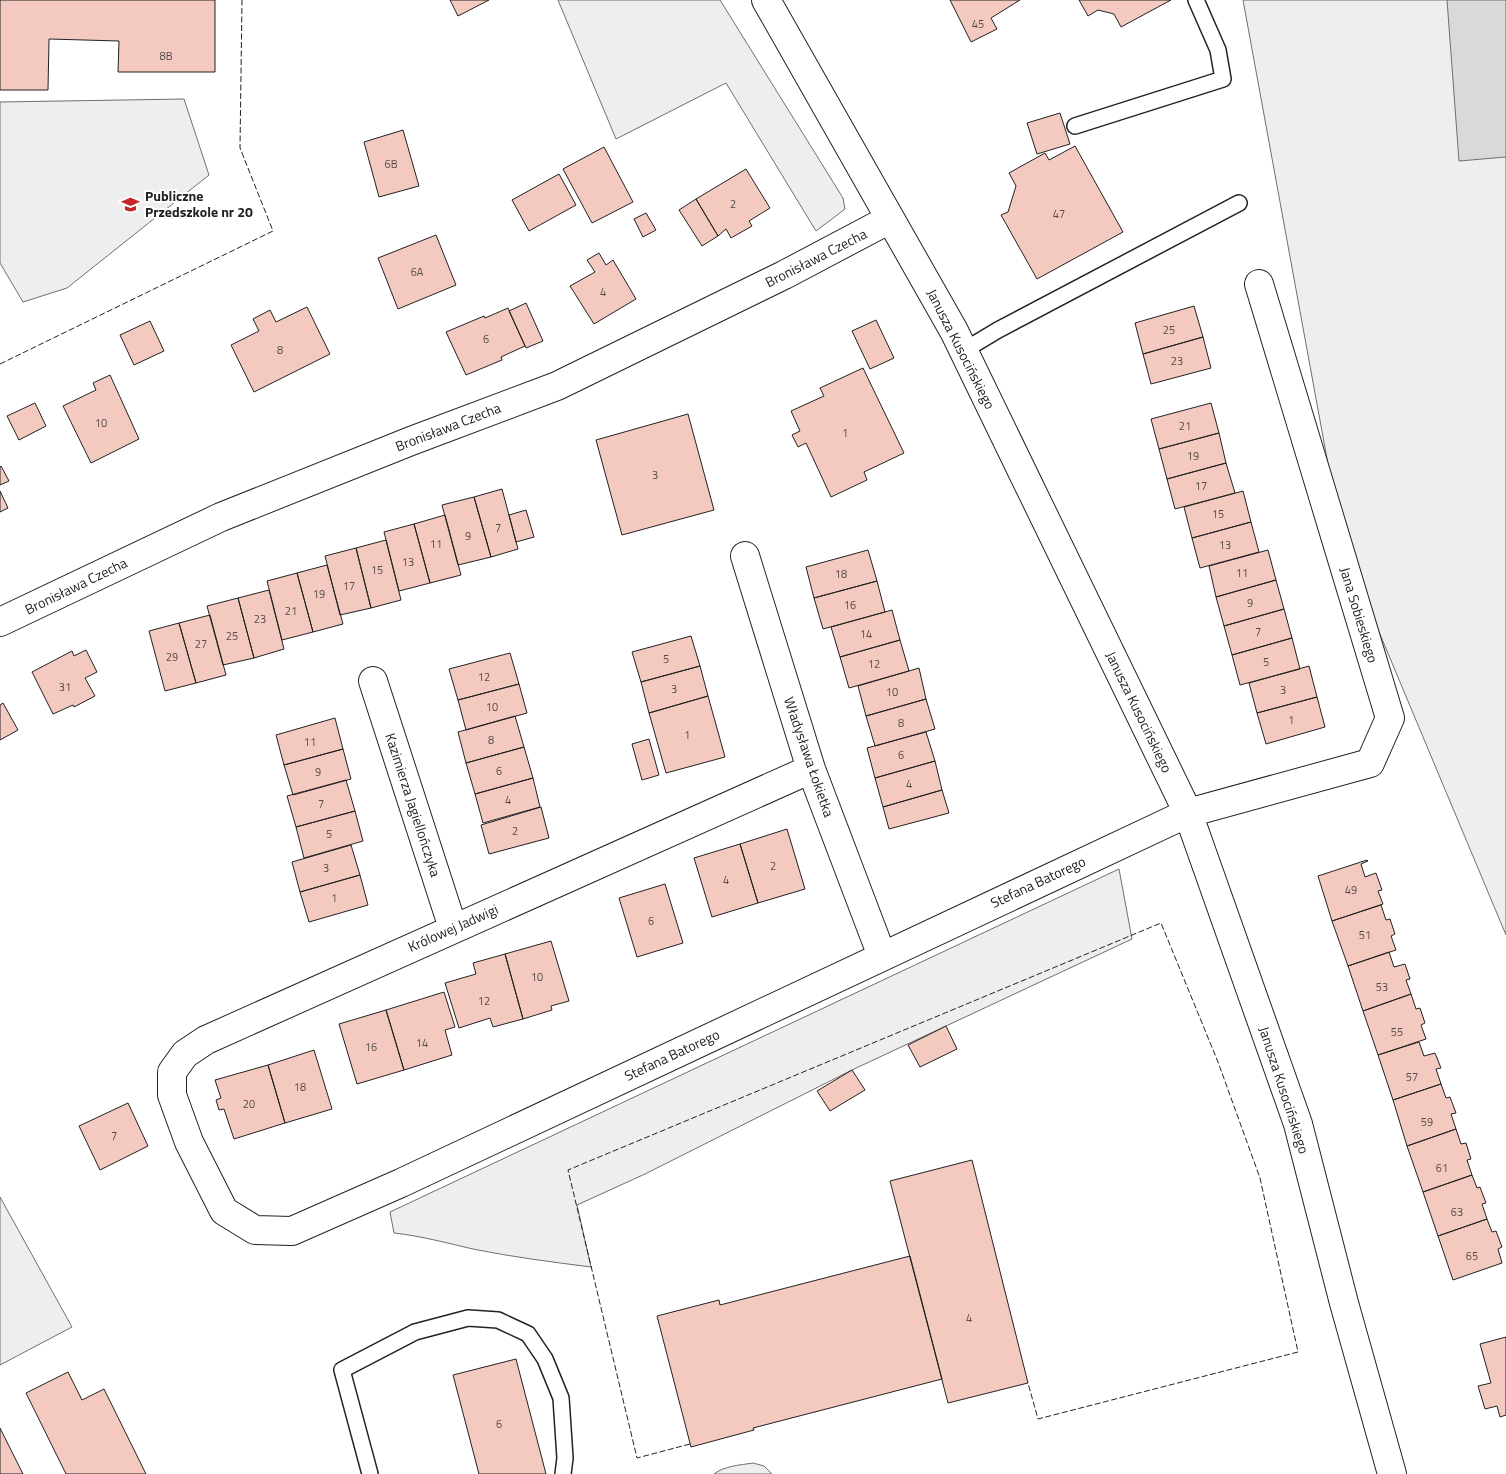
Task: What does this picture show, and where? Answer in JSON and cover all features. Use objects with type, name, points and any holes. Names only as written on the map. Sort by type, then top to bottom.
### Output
[{"type":"street","name":"Janusza Kusocińskiego","points":[[766,0],[954,331],[1188,813],[1298,1124],[1344,1303],[1392,1474]]},
{"type":"street","name":"Bronisława Czecha","points":[[0,622],[221,517],[411,440],[557,386],[784,275],[890,219]]},
{"type":"street","name":"Jana Sobieskiego","points":[[1188,813],[1370,763],[1390,718],[1259,284]]},
{"type":"street","name":"Władysława Łokietka","points":[[745,556],[811,769],[882,956]]},
{"type":"street","name":"Kazimierza Jagiellończyka","points":[[373,681],[453,928]]},
{"type":"street","name":"Królowej Jadwigi","points":[[189,1142],[172,1095],[172,1072],[185,1054],[206,1040],[811,769]]},
{"type":"street","name":"Stefana Batorego","points":[[189,1142],[224,1211],[255,1230],[292,1231],[402,1183],[1188,813]]},
{"type":"lane","points":[[1076,126],[1222,79],[1218,50],[1196,0]]},
{"type":"lane","points":[[963,351],[998,330],[1238,203]]},
{"type":"lane","points":[[370,1474],[342,1370],[415,1332],[468,1318],[498,1320],[528,1334],[545,1358],[561,1398],[565,1458],[563,1474]]},
{"type":"shaded area","points":[[558,0],[720,0],[843,198],[845,209],[816,231],[726,83],[616,139]]},
{"type":"shaded area","points":[[1243,0],[1506,0],[1506,935],[1343,546]]},
{"type":"shaded area","points":[[1447,0],[1506,0],[1506,157],[1459,161]]},
{"type":"shaded area","points":[[184,99],[209,175],[67,288],[23,302],[0,263],[0,102]]},
{"type":"shaded area","points":[[1119,869],[1132,939],[852,1070],[645,1174],[577,1205],[591,1267],[473,1249],[394,1233],[390,1212]]},
{"type":"shaded area","points":[[0,1197],[72,1327],[0,1365]]},
{"type":"shaded area","points":[[753,1463],[764,1466],[772,1474],[714,1474],[727,1468]]},
{"type":"building","points":[[0,0],[215,0],[215,72],[118,72],[119,41],[49,39],[48,90],[0,90]]},
{"type":"building","points":[[450,0],[489,0],[458,16]]},
{"type":"building","points":[[950,0],[1020,0],[991,18],[997,29],[971,42]]},
{"type":"building","points":[[1079,0],[1171,0],[1121,27],[1114,14],[1098,10],[1088,16]]},
{"type":"building","points":[[1060,113],[1070,144],[1037,154],[1027,123]]},
{"type":"building","points":[[403,130],[419,186],[379,197],[364,142]]},
{"type":"building","points":[[1075,146],[1123,232],[1037,279],[1001,215],[1008,212],[1016,186],[1009,173],[1045,153],[1049,160]]},
{"type":"building","points":[[604,147],[633,202],[592,223],[563,169]]},
{"type":"building","points":[[746,169],[770,208],[749,221],[752,226],[731,238],[726,229],[718,236],[696,199]]},
{"type":"building","points":[[559,174],[576,205],[529,231],[512,200]]},
{"type":"building","points":[[696,199],[718,236],[702,246],[679,210]]},
{"type":"building","points":[[646,213],[656,230],[643,237],[634,219]]},
{"type":"building","points":[[436,235],[456,285],[398,309],[378,258]]},
{"type":"building","points":[[599,253],[606,265],[613,260],[636,299],[594,324],[570,286],[595,272],[587,260]]},
{"type":"building","points":[[526,303],[543,341],[526,348],[509,311]]},
{"type":"building","points":[[1194,306],[1203,337],[1143,354],[1135,323]]},
{"type":"building","points":[[307,307],[330,354],[254,392],[231,345],[259,331],[253,319],[270,310],[276,322]]},
{"type":"building","points":[[508,308],[525,346],[501,357],[502,360],[466,375],[446,332]]},
{"type":"building","points":[[876,320],[894,358],[870,369],[852,331]]},
{"type":"building","points":[[150,321],[164,351],[134,365],[120,335]]},
{"type":"building","points":[[1203,337],[1211,368],[1151,384],[1143,354]]},
{"type":"building","points":[[863,368],[904,453],[864,472],[867,480],[831,497],[806,443],[798,447],[792,435],[800,431],[791,411],[824,396],[820,388]]},
{"type":"building","points":[[110,375],[139,439],[91,463],[63,406],[96,390],[93,383]]},
{"type":"building","points":[[35,403],[46,426],[19,440],[7,416]]},
{"type":"building","points":[[1211,403],[1219,433],[1159,449],[1151,419]]},
{"type":"building","points":[[688,414],[714,510],[622,535],[596,440]]},
{"type":"building","points":[[1219,433],[1226,463],[1167,479],[1159,449]]},
{"type":"building","points":[[1226,463],[1235,493],[1175,509],[1167,479]]},
{"type":"building","points":[[0,467],[9,481],[0,485]]},
{"type":"building","points":[[502,489],[518,549],[491,557],[474,497]]},
{"type":"building","points":[[0,491],[8,508],[0,512]]},
{"type":"building","points":[[1243,491],[1251,522],[1192,538],[1184,507]]},
{"type":"building","points":[[474,497],[491,557],[458,565],[442,505]]},
{"type":"building","points":[[526,510],[534,537],[516,542],[509,515]]},
{"type":"building","points":[[445,515],[461,575],[430,583],[414,524]]},
{"type":"building","points":[[1251,522],[1259,552],[1200,568],[1192,538]]},
{"type":"building","points":[[414,524],[430,583],[399,591],[384,532]]},
{"type":"building","points":[[386,540],[401,600],[371,608],[356,548]]},
{"type":"building","points":[[356,548],[371,608],[340,615],[325,556]]},
{"type":"building","points":[[868,550],[877,581],[814,598],[806,567]]},
{"type":"building","points":[[1268,550],[1276,580],[1216,597],[1209,566]]},
{"type":"building","points":[[327,565],[343,624],[313,632],[297,573]]},
{"type":"building","points":[[297,573],[313,632],[282,640],[267,581]]},
{"type":"building","points":[[1276,580],[1284,609],[1224,626],[1216,597]]},
{"type":"building","points":[[877,581],[885,612],[823,629],[814,598]]},
{"type":"building","points":[[269,590],[284,649],[254,658],[238,598]]},
{"type":"building","points":[[238,598],[254,658],[223,665],[207,606]]},
{"type":"building","points":[[1284,609],[1292,638],[1232,655],[1224,626]]},
{"type":"building","points":[[892,610],[900,640],[840,657],[831,627]]},
{"type":"building","points":[[210,615],[226,675],[196,683],[179,623]]},
{"type":"building","points":[[179,623],[196,683],[165,691],[149,631]]},
{"type":"building","points":[[691,636],[700,666],[641,682],[632,652]]},
{"type":"building","points":[[1292,638],[1300,669],[1240,685],[1232,655]]},
{"type":"building","points":[[900,640],[909,671],[849,688],[840,657]]},
{"type":"building","points":[[86,650],[97,672],[85,678],[95,696],[74,707],[73,705],[53,714],[32,672],[72,651],[74,656]]},
{"type":"building","points":[[510,653],[519,684],[458,700],[449,669]]},
{"type":"building","points":[[700,666],[708,696],[649,713],[641,682]]},
{"type":"building","points":[[1309,666],[1317,697],[1257,713],[1249,683]]},
{"type":"building","points":[[919,668],[926,699],[866,716],[858,686]]},
{"type":"building","points":[[519,684],[527,713],[466,730],[458,700]]},
{"type":"building","points":[[708,696],[725,757],[666,773],[649,713]]},
{"type":"building","points":[[1317,697],[1325,727],[1266,744],[1257,713]]},
{"type":"building","points":[[926,699],[935,729],[875,746],[866,716]]},
{"type":"building","points":[[3,703],[18,730],[0,740],[0,705]]},
{"type":"building","points":[[515,716],[524,747],[466,763],[458,732]]},
{"type":"building","points":[[335,718],[343,749],[284,765],[276,735]]},
{"type":"building","points":[[926,732],[935,761],[875,778],[867,748]]},
{"type":"building","points":[[649,739],[659,775],[642,780],[632,744]]},
{"type":"building","points":[[524,747],[533,778],[475,794],[466,763]]},
{"type":"building","points":[[343,749],[351,779],[293,795],[284,765]]},
{"type":"building","points":[[935,761],[942,790],[883,807],[875,778]]},
{"type":"building","points":[[533,778],[540,807],[483,823],[475,794]]},
{"type":"building","points":[[346,780],[355,811],[296,827],[287,796]]},
{"type":"building","points":[[942,790],[949,813],[889,829],[883,807]]},
{"type":"building","points":[[541,807],[549,838],[489,854],[481,825]]},
{"type":"building","points":[[355,811],[363,841],[304,858],[296,827]]},
{"type":"building","points":[[787,829],[805,889],[758,903],[740,844]]},
{"type":"building","points":[[740,844],[758,903],[712,917],[694,858]]},
{"type":"building","points":[[351,845],[360,875],[300,892],[292,862]]},
{"type":"building","points":[[1367,860],[1361,864],[1365,877],[1376,873],[1382,890],[1378,891],[1383,904],[1332,921],[1318,876]]},
{"type":"building","points":[[360,875],[368,905],[309,922],[300,892]]},
{"type":"building","points":[[665,884],[683,943],[637,957],[619,898]]},
{"type":"building","points":[[1381,905],[1386,920],[1390,919],[1395,934],[1391,936],[1396,950],[1348,966],[1332,921]]},
{"type":"building","points":[[551,941],[569,1001],[551,1006],[552,1010],[523,1019],[505,954]]},
{"type":"building","points":[[1389,952],[1394,967],[1405,964],[1410,979],[1406,980],[1411,994],[1363,1011],[1348,966]]},
{"type":"building","points":[[505,954],[523,1019],[493,1027],[490,1018],[459,1028],[445,983],[476,974],[473,963]]},
{"type":"building","points":[[444,992],[455,1027],[445,1030],[452,1055],[404,1070],[386,1010]]},
{"type":"building","points":[[1411,994],[1416,1009],[1420,1008],[1425,1023],[1421,1025],[1426,1039],[1378,1055],[1363,1011]]},
{"type":"building","points":[[386,1010],[404,1070],[357,1084],[339,1024]]},
{"type":"building","points":[[946,1026],[957,1049],[920,1067],[908,1045]]},
{"type":"building","points":[[1419,1042],[1424,1056],[1435,1053],[1441,1068],[1436,1069],[1441,1084],[1393,1100],[1378,1055]]},
{"type":"building","points":[[314,1050],[332,1109],[285,1123],[268,1065]]},
{"type":"building","points":[[268,1065],[285,1123],[234,1139],[224,1109],[219,1110],[216,1100],[221,1098],[215,1080]]},
{"type":"building","points":[[852,1070],[865,1090],[830,1111],[817,1091]]},
{"type":"building","points":[[1441,1084],[1446,1098],[1450,1097],[1456,1113],[1451,1114],[1456,1129],[1407,1146],[1393,1100]]},
{"type":"building","points":[[128,1103],[148,1146],[100,1170],[79,1126]]},
{"type":"building","points":[[1456,1129],[1461,1144],[1466,1143],[1471,1159],[1467,1160],[1472,1175],[1423,1192],[1407,1146]]},
{"type":"building","points":[[972,1160],[1028,1383],[948,1403],[890,1181]]},
{"type":"building","points":[[1472,1175],[1477,1188],[1480,1187],[1486,1203],[1482,1204],[1487,1219],[1438,1236],[1423,1192]]},
{"type":"building","points":[[1487,1219],[1492,1232],[1496,1231],[1502,1247],[1498,1249],[1502,1263],[1453,1280],[1438,1236]]},
{"type":"building","points":[[910,1256],[942,1379],[753,1428],[754,1430],[691,1447],[657,1316],[719,1300],[720,1305]]},
{"type":"building","points":[[1506,1337],[1506,1415],[1500,1417],[1497,1406],[1485,1409],[1478,1386],[1491,1383],[1480,1344]]},
{"type":"building","points":[[516,1359],[546,1474],[479,1474],[453,1375]]},
{"type":"building","points":[[68,1372],[82,1400],[104,1389],[146,1474],[66,1474],[26,1393]]},
{"type":"building","points":[[0,1428],[23,1474],[0,1474]]},
{"type":"fence","points":[[0,364],[273,231],[240,148],[242,0]]},
{"type":"fence","points":[[690,1444],[637,1458],[568,1170],[1161,923],[1218,1062],[1260,1178],[1298,1352],[1038,1419],[1028,1383]]},
{"type":"place","name":"Publiczne Przedszkole nr 20","points":[[131,204]]}]
